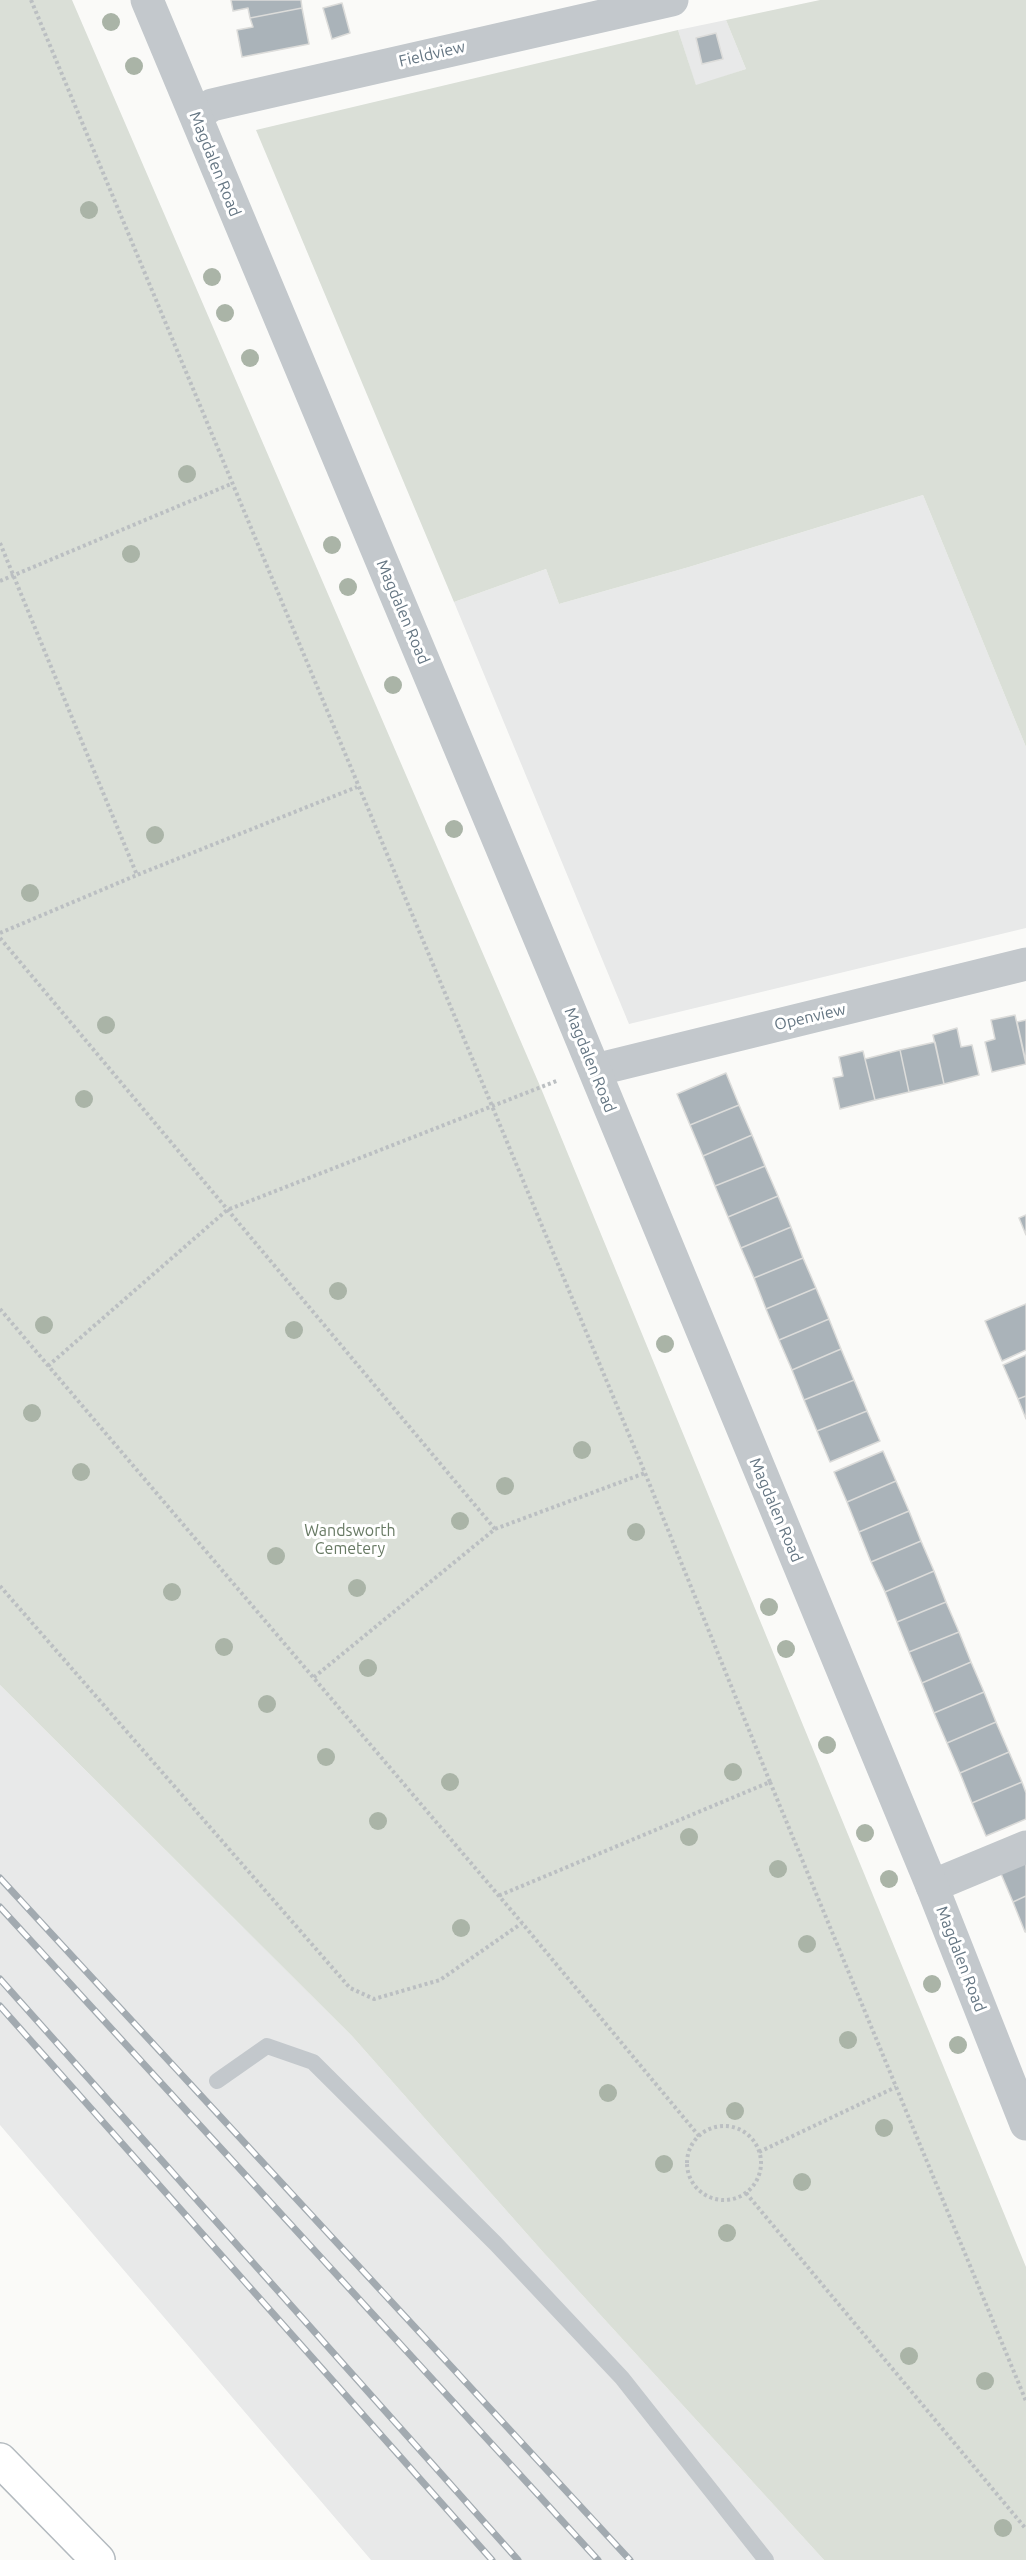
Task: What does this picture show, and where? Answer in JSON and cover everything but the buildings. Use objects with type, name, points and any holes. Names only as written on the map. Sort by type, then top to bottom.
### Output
[{"type":"main road","points":[[0,2460],[98,2560]]},
{"type":"street","name":"Magdalen Road","points":[[147,0],[932,1886],[1026,2124]]},
{"type":"street","name":"Fieldview","points":[[196,115],[212,105],[555,12],[672,0]]},
{"type":"street","name":"Openview","points":[[594,1070],[1026,964]]},
{"type":"street","points":[[932,1886],[1026,1846]]},
{"type":"lane","points":[[217,2082],[267,2046],[313,2062],[496,2244],[622,2378],[766,2560]]},
{"type":"path","points":[[31,0],[357,787],[645,1473],[1026,2401]]},
{"type":"path","points":[[0,581],[231,483]]},
{"type":"path","points":[[0,543],[137,875]]},
{"type":"path","points":[[357,787],[137,875],[0,935],[495,1529]]},
{"type":"path","points":[[48,1366],[227,1210],[540,1086],[594,1070]]},
{"type":"path","points":[[0,1310],[522,1923],[699,2136]]},
{"type":"path","points":[[313,1678],[495,1529],[645,1473]]},
{"type":"path","points":[[0,1586],[350,1988],[375,1999],[440,1980],[522,1923]]},
{"type":"path","points":[[498,1896],[770,1782]]},
{"type":"path","points":[[759,2152],[896,2087]]},
{"type":"path","points":[[721,2126],[733,2127],[754,2140],[761,2163],[759,2174],[746,2193],[723,2200],[711,2198],[692,2182],[687,2158],[691,2146],[699,2136],[709,2129],[721,2126]]},
{"type":"path","points":[[746,2193],[1026,2529]]},
{"type":"shaded area","points":[[726,20],[746,69],[696,86],[678,30]]},
{"type":"shaded area","points":[[923,495],[1026,747],[1026,928],[629,1024],[454,602],[546,569],[559,604],[689,567]]},
{"type":"shaded area","points":[[0,1685],[352,2036],[543,2252],[824,2560],[371,2560],[0,2125]]},
{"type":"green space","name":"Wandsworth Cemetery","points":[[0,0],[72,0],[540,1086],[1026,2267],[1026,2560],[824,2560],[543,2252],[352,2036],[0,1685]]},
{"type":"green space","points":[[820,0],[1026,0],[1026,747],[923,495],[689,567],[559,604],[546,569],[454,602],[256,130],[678,30],[696,85],[746,69],[726,20]]},
{"type":"railway","points":[[0,1878],[630,2560]]},
{"type":"railway","points":[[0,1907],[598,2560]]},
{"type":"railway","points":[[0,1979],[518,2560]]},
{"type":"railway","points":[[0,2006],[492,2560]]}]
